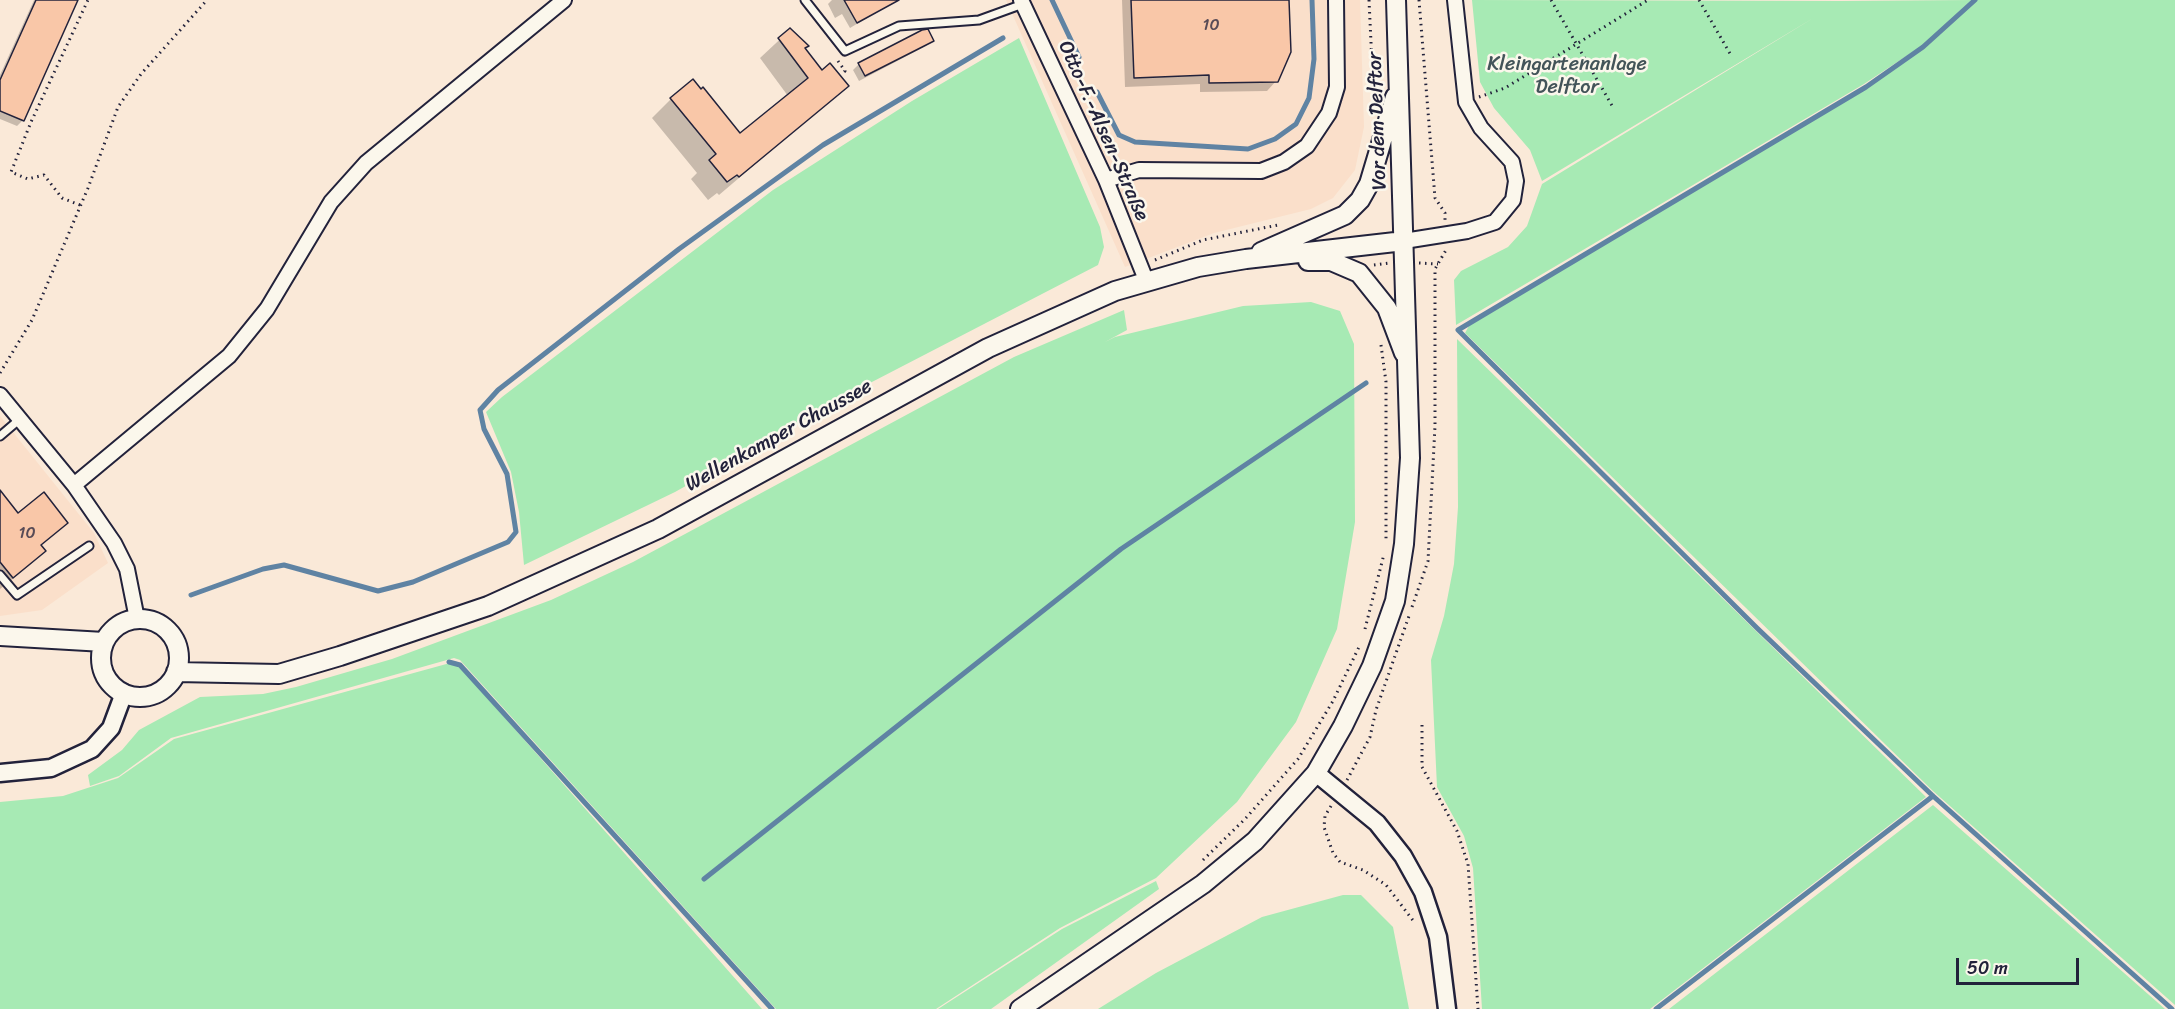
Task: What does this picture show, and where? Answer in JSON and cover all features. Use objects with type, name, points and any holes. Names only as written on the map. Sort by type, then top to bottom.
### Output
[{"type":"main road","name":"Vor dem Delftor","points":[[1020,1009],[1203,884],[1255,841],[1316,773],[1343,726],[1372,666],[1395,601],[1404,544],[1410,458],[1396,0]]},
{"type":"main road","points":[[1246,259],[1344,215],[1360,200],[1370,184],[1400,83]]},
{"type":"main road","name":"Wellenkamper Chaussee","points":[[176,672],[279,674],[488,606],[658,528],[988,348],[1144,273],[1404,241]]},
{"type":"main road","points":[[1246,259],[1332,261],[1359,273],[1387,308],[1409,369]]},
{"type":"main road","points":[[137,619],[158,623],[169,632],[178,651],[176,672],[167,686],[153,694],[137,697],[124,693],[110,683],[103,671],[100,656],[104,642],[117,626],[137,619]]},
{"type":"main road","points":[[0,636],[104,642]]},
{"type":"street","points":[[74,485],[229,356],[267,309],[331,202],[366,162],[564,0]]},
{"type":"street","points":[[1106,180],[1139,170],[1261,171],[1284,162],[1307,146],[1329,113],[1337,87],[1336,0]]},
{"type":"street","points":[[1404,241],[1496,222],[1513,200],[1516,181],[1512,162],[1481,129],[1466,102],[1455,0]]},
{"type":"street","name":"Otto-F.-Alsen-Straße","points":[[1022,2],[1106,180],[1144,273]]},
{"type":"street","points":[[0,395],[74,485],[122,557],[137,619]]},
{"type":"street","points":[[0,773],[51,768],[92,749],[111,728],[124,693]]},
{"type":"street","points":[[1316,773],[1377,823],[1403,856],[1423,892],[1442,960],[1447,1009]]},
{"type":"lane","points":[[805,0],[845,51],[899,26],[979,20],[1022,2]]},
{"type":"lane","points":[[0,436],[20,419]]},
{"type":"lane","points":[[0,575],[17,596],[89,546]]},
{"type":"path","points":[[80,205],[62,198],[44,174],[28,179],[11,171],[31,122],[88,0]]},
{"type":"path","points":[[0,373],[32,320],[118,107],[141,74],[207,0]]},
{"type":"path","points":[[1369,0],[1374,108]]},
{"type":"path","points":[[1419,0],[1435,198],[1445,213],[1446,234]]},
{"type":"path","points":[[1551,0],[1614,109]]},
{"type":"path","points":[[1466,102],[1505,88],[1576,42],[1648,0]]},
{"type":"path","points":[[1699,0],[1732,57]]},
{"type":"path","points":[[1144,273],[1203,240],[1279,224]]},
{"type":"path","points":[[1418,931],[1412,917],[1386,885],[1363,870],[1340,862],[1333,853],[1324,827],[1325,816],[1356,768],[1370,737],[1376,710],[1397,656],[1428,561],[1435,426],[1435,269],[1438,264]]},
{"type":"path","points":[[1197,865],[1245,819],[1298,759],[1333,701],[1363,640],[1386,546],[1386,382],[1381,344]]},
{"type":"path","points":[[1422,725],[1422,767],[1457,831],[1468,864],[1478,1009]]},
{"type":"shaded area","points":[[1006,0],[1360,0],[1364,127],[1355,170],[1333,198],[1311,209],[1214,233],[1125,267]]},
{"type":"shaded area","points":[[0,416],[94,533],[108,563],[42,610],[0,616]]},
{"type":"green space","name":"Kleingartenanlage Delftor","points":[[1472,0],[1972,0],[1923,45],[1864,84],[1456,325],[1454,280],[1461,271],[1508,247],[1527,226],[1542,184],[1815,17],[1542,181],[1530,150],[1494,108],[1480,82]]},
{"type":"green space","points":[[1977,0],[2175,0],[2175,1005],[1933,791],[1465,333],[1470,324],[1867,88],[1924,48]]},
{"type":"green space","points":[[1019,38],[1100,227],[1104,247],[1098,265],[870,383],[675,492],[524,565],[519,512],[511,472],[486,412],[502,397],[773,190],[912,101]]},
{"type":"green space","points":[[1311,302],[1340,311],[1354,344],[1355,522],[1337,629],[1296,722],[1237,802],[1156,878],[1060,928],[936,1009],[776,1009],[460,660],[454,658],[171,738],[119,776],[90,786],[88,775],[122,750],[139,730],[200,697],[263,694],[296,687],[392,659],[551,600],[633,562],[1014,357],[1124,310],[1127,330],[1105,342],[1115,337],[1243,306]]},
{"type":"green space","points":[[1457,339],[1926,797],[1650,1009],[1482,1009],[1473,868],[1464,836],[1437,787],[1431,660],[1444,616],[1454,564],[1458,507]]},
{"type":"green space","points":[[450,663],[460,667],[762,1009],[0,1009],[0,802],[63,796],[118,778],[174,739]]},
{"type":"green space","points":[[1933,805],[2165,1009],[1669,1009]]},
{"type":"green space","points":[[1156,881],[1159,889],[991,1009],[938,1009],[1062,929]]},
{"type":"green space","points":[[1343,895],[1361,895],[1393,927],[1409,1009],[1098,1009],[1156,973],[1262,917]]},
{"type":"building","points":[[36,0],[78,0],[24,121],[0,111],[0,80]]},
{"type":"building","points":[[844,0],[899,0],[857,23]]},
{"type":"building","points":[[1131,0],[1289,0],[1291,52],[1278,82],[1209,83],[1209,75],[1134,78]]},
{"type":"building","points":[[790,28],[809,46],[805,48],[822,70],[830,63],[849,86],[739,177],[737,175],[727,182],[709,160],[716,154],[670,98],[693,79],[701,89],[703,87],[740,133],[808,78],[778,38]]},
{"type":"building","points":[[928,29],[934,41],[865,76],[858,63]]},
{"type":"building","points":[[0,490],[18,513],[44,492],[68,523],[41,545],[46,551],[13,578],[0,562]]},
{"type":"waterway","points":[[1052,0],[1079,57]]},
{"type":"waterway","points":[[1097,92],[1119,135],[1135,142],[1248,149],[1275,139],[1296,124],[1309,98],[1314,59],[1312,0]]},
{"type":"waterway","points":[[1975,0],[1923,47],[1866,87],[1458,330],[1757,628],[1933,796],[2172,1009]]},
{"type":"waterway","points":[[191,595],[263,569],[284,565],[378,591],[413,582],[508,542],[516,532],[507,474],[484,429],[480,410],[498,390],[679,249],[823,145],[1003,38]]},
{"type":"waterway","points":[[704,879],[1121,549],[1366,383]]},
{"type":"waterway","points":[[449,662],[460,665],[772,1009]]},
{"type":"waterway","points":[[1656,1009],[1933,796]]}]
